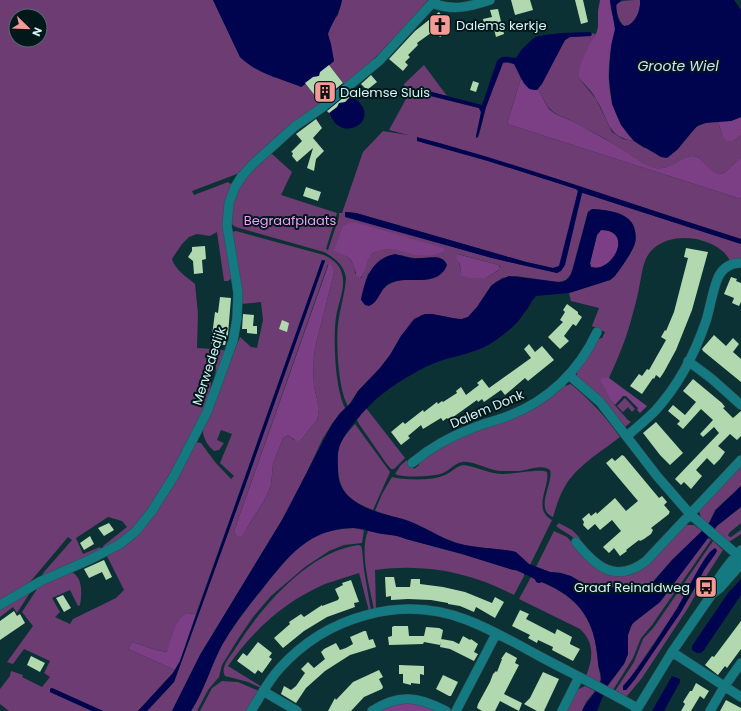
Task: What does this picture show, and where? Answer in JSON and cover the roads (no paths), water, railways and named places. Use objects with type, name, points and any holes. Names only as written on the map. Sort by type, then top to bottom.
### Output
[{"type":"street","points":[[433,2],[450,8],[466,7],[490,0]]},
{"type":"street","name":"Merwededijk","points":[[0,605],[41,580],[88,560],[120,544],[136,531],[156,505],[180,465],[207,412],[234,341],[238,293],[227,226],[228,208],[232,191],[252,164],[294,127],[323,107],[378,61],[433,2]]},
{"type":"street","points":[[627,436],[654,412],[668,396],[688,361],[701,333],[720,273],[728,266],[741,263]]},
{"type":"street","name":"Dalem Donk","points":[[412,463],[433,448],[461,433],[508,416],[529,406],[550,392],[569,375],[584,356],[597,332]]},
{"type":"street","points":[[688,361],[712,379],[741,405]]},
{"type":"street","points":[[251,711],[278,669],[303,646],[327,630],[373,613],[408,609],[440,613],[467,620],[596,685],[636,709],[672,652],[712,594],[715,586],[740,554],[690,514],[657,476],[600,402],[569,375]]},
{"type":"street","points":[[576,542],[591,559],[601,567],[612,571],[627,571],[634,569],[646,561],[741,460]]},
{"type":"street","points":[[712,594],[720,588],[741,564]]},
{"type":"street","points":[[456,711],[496,634]]},
{"type":"street","points":[[672,652],[741,697]]},
{"type":"street","points":[[710,711],[724,687],[741,663]]},
{"type":"street","points":[[562,711],[579,677]]},
{"type":"street","points":[[263,691],[297,711]]},
{"type":"street","points":[[372,711],[389,701],[405,699],[420,700],[446,711]]},
{"type":"water","points":[[213,0],[342,0],[340,9],[328,34],[334,61],[328,66],[351,96],[352,95],[362,106],[364,115],[360,124],[348,129],[339,126],[334,122],[329,113],[330,112],[307,83],[301,87],[261,72],[247,63],[240,57]]},
{"type":"water","name":"Groote Wiel","points":[[610,0],[621,1],[616,5],[619,20],[624,26],[631,23],[636,17],[640,0],[734,0],[741,10],[741,117],[731,121],[705,123],[697,126],[677,150],[667,158],[661,157],[634,141],[621,125],[612,104],[609,77],[611,46],[615,29]]},
{"type":"water","points":[[590,32],[592,34],[591,36],[570,37],[565,40],[542,84],[537,90],[532,90],[525,85],[514,64],[508,62],[503,63],[486,107],[478,137],[476,138],[481,112],[479,108],[427,95],[428,91],[482,105],[499,59],[506,57],[516,58],[522,49],[535,37],[562,33]]},
{"type":"water","points":[[417,137],[539,173],[741,239],[741,244],[582,193],[565,265],[561,271],[557,273],[492,258],[345,217],[345,212],[356,213],[526,262],[553,268],[559,266],[578,191],[576,189],[488,161],[417,141]]},
{"type":"water","points":[[592,209],[618,213],[629,220],[633,225],[636,237],[634,246],[614,277],[610,280],[569,293],[536,296],[515,325],[490,344],[483,348],[440,361],[418,371],[398,383],[372,403],[346,434],[339,448],[338,463],[340,485],[348,496],[362,506],[409,521],[456,543],[516,552],[529,564],[550,572],[571,576],[593,589],[599,590],[611,587],[638,591],[646,588],[702,531],[710,522],[716,510],[741,486],[741,507],[717,526],[660,602],[631,626],[628,635],[628,654],[624,664],[607,686],[597,711],[582,711],[600,684],[601,680],[593,634],[589,622],[583,612],[576,603],[566,595],[542,582],[536,582],[535,579],[516,570],[399,537],[353,528],[338,529],[324,533],[301,546],[291,555],[241,615],[231,630],[214,661],[200,695],[191,711],[172,711],[200,655],[282,520],[332,424],[340,413],[351,403],[358,391],[380,368],[414,319],[425,314],[458,319],[468,317],[477,307],[491,286],[509,276],[563,282],[569,278],[573,269],[588,212]],"holes":[[[601,230],[611,232],[617,237],[617,251],[606,264],[599,267],[591,267],[590,263],[597,235]]]},
{"type":"water","points":[[395,254],[415,259],[431,257],[441,258],[447,265],[443,272],[437,277],[431,279],[399,280],[392,282],[385,287],[373,304],[369,306],[365,305],[361,300],[370,271],[380,260]]},
{"type":"water","points":[[322,260],[325,261],[174,682],[147,711],[138,711],[173,673],[180,661]]},
{"type":"water","points":[[715,548],[717,550],[716,553],[704,570],[681,612],[635,679],[626,690],[623,690],[623,686],[644,659],[676,610],[705,558]]},
{"type":"water","points":[[741,579],[741,595],[704,650],[701,653],[697,653],[692,650],[692,646],[728,593]]},
{"type":"water","points":[[672,676],[680,679],[680,682],[664,711],[652,711]]},
{"type":"water","points":[[52,688],[103,711],[92,711],[50,692],[50,689]]},
{"type":"place","name":"Dalems kerkje","points":[[440,25]]},
{"type":"place","name":"Dalemse Sluis","points":[[325,92]]},
{"type":"place","name":"Graaf Reinaldweg","points":[[706,587]]},
{"type":"park label","name":"Begraafplaats","points":[[290,220]]}]
